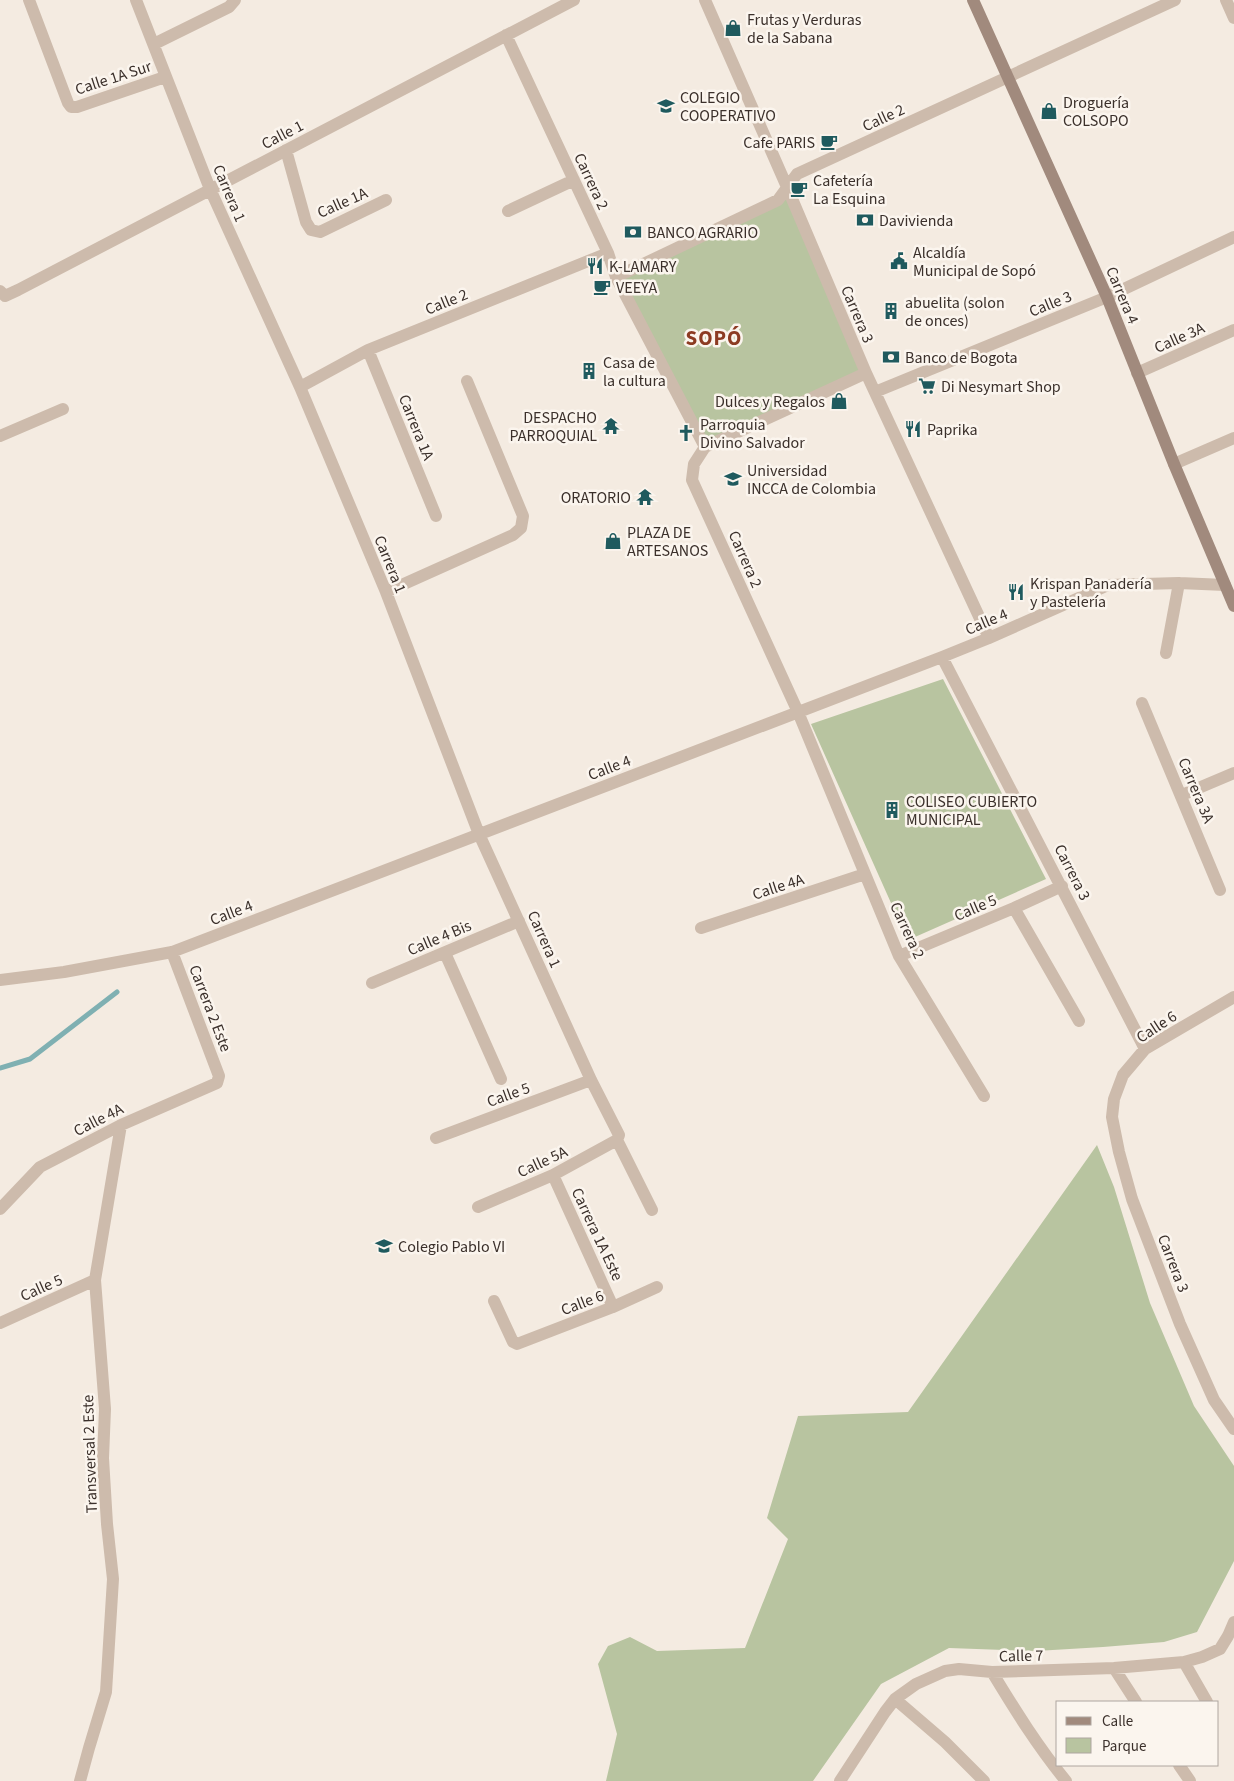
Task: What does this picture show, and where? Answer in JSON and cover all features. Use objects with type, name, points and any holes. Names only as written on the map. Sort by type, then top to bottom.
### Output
[{"type":"main road","name":"Carrera 4","points":[[973,0],[1107,297],[1174,464],[1234,606]]},
{"type":"street","name":"Calle 1A Sur","points":[[29,0],[68,103],[71,106],[77,107],[165,77]]},
{"type":"street","name":"Carrera 1","points":[[136,0],[210,189],[300,387],[386,592],[479,834],[591,1080],[619,1135],[617,1140],[652,1210]]},
{"type":"street","name":"Calle 1A Sur","points":[[154,44],[229,7],[235,0]]},
{"type":"street","name":"Calle 1","points":[[3,294],[286,150],[574,0]]},
{"type":"street","name":"Carrera 3","points":[[705,0],[787,186],[866,373],[989,638]]},
{"type":"street","name":"Calle 2","points":[[616,277],[778,200],[797,174],[1175,0]]},
{"type":"street","points":[[1226,0],[1234,18]]},
{"type":"street","name":"Carrera 2","points":[[506,35],[608,253],[616,277],[705,447],[694,464],[692,480],[798,712],[899,956],[984,1096]]},
{"type":"street","name":"Calle 1A","points":[[286,150],[306,222],[311,230],[320,232],[386,200]]},
{"type":"street","points":[[508,211],[574,180]]},
{"type":"street","name":"Calle 3","points":[[875,392],[1107,297],[1234,237]]},
{"type":"street","name":"Calle 2","points":[[300,387],[368,350],[608,253]]},
{"type":"street","name":"Calle 3A","points":[[1137,373],[1234,330]]},
{"type":"street","name":"Carrera 1A","points":[[368,350],[436,516]]},
{"type":"street","points":[[705,447],[866,373]]},
{"type":"street","points":[[386,592],[513,535],[521,528],[522,516],[467,381]]},
{"type":"street","points":[[0,436],[63,409]]},
{"type":"street","points":[[1174,464],[1234,438]]},
{"type":"street","points":[[1166,653],[1179,583]]},
{"type":"street","name":"Calle 4","points":[[0,980],[64,972],[172,952],[942,657],[1108,585],[1179,583],[1225,585]]},
{"type":"street","name":"Carrera 3","points":[[942,657],[1145,1049]]},
{"type":"street","name":"Carrera 3A","points":[[1142,703],[1182,795],[1220,890]]},
{"type":"street","points":[[1182,795],[1234,773]]},
{"type":"street","name":"Calle 4A","points":[[701,928],[865,874]]},
{"type":"street","name":"Calle 5","points":[[899,956],[1062,886]]},
{"type":"street","points":[[1014,908],[1079,1021]]},
{"type":"street","name":"Calle 4 Bis","points":[[372,984],[519,921]]},
{"type":"street","name":"Carrera 2 Este","points":[[172,952],[219,1076]]},
{"type":"street","points":[[445,953],[501,1080]]},
{"type":"street","name":"Calle 6","points":[[1114,1099],[1123,1075],[1145,1049],[1234,997]]},
{"type":"street","name":"Calle 4A","points":[[0,1209],[40,1167],[121,1125],[211,1087],[217,1083],[219,1076]]},
{"type":"street","name":"Calle 5","points":[[436,1138],[591,1080]]},
{"type":"street","name":"Carrera 3","points":[[1114,1099],[1112,1117],[1132,1199],[1180,1324],[1214,1400],[1234,1429]]},
{"type":"street","name":"Transversal 2 Este","points":[[80,1781],[88,1748],[106,1692],[113,1579],[103,1458],[105,1409],[95,1280],[121,1125]]},
{"type":"street","name":"Calle 5A","points":[[478,1207],[553,1175],[617,1140]]},
{"type":"street","name":"Carrera 1A Este","points":[[553,1175],[613,1307]]},
{"type":"street","name":"Calle 5","points":[[0,1323],[95,1280]]},
{"type":"street","name":"Calle 6","points":[[494,1301],[513,1342],[517,1344],[657,1288]]},
{"type":"street","name":"Calle 7","points":[[840,1781],[885,1712],[896,1699],[916,1684],[945,1671],[959,1669],[992,1672],[1114,1668],[1184,1662],[1220,1649],[1234,1622]]},
{"type":"street","points":[[1184,1662],[1207,1701]]},
{"type":"street","points":[[1114,1668],[1135,1701]]},
{"type":"street","points":[[992,1672],[1045,1756],[1066,1781]]},
{"type":"street","points":[[896,1699],[945,1742],[984,1781]]},
{"type":"street","points":[[1180,1766],[1190,1781]]},
{"type":"green space","points":[[787,187],[866,373],[705,447],[616,277],[778,200]]},
{"type":"green space","points":[[943,679],[1046,879],[915,937],[904,932],[811,724]]},
{"type":"green space","points":[[1097,1145],[1114,1187],[1150,1303],[1194,1406],[1234,1466],[1234,1561],[1197,1632],[1164,1642],[1103,1647],[1036,1651],[949,1648],[881,1684],[813,1781],[606,1781],[617,1734],[598,1664],[608,1646],[630,1637],[657,1651],[745,1648],[788,1539],[767,1518],[798,1416],[908,1412]]},
{"type":"waterway","points":[[0,1068],[30,1059],[117,992]]},
{"type":"place","name":"Frutas y Verduras de la Sabana","points":[[733,28]]},
{"type":"place","name":"COLEGIO COOPERATIVO","points":[[666,106]]},
{"type":"place","name":"Droguería COLSOPO","points":[[1049,111]]},
{"type":"place","name":"Cafe PARIS","points":[[829,142]]},
{"type":"place","name":"Cafetería La Esquina","points":[[799,189]]},
{"type":"place","name":"Davivienda","points":[[865,220]]},
{"type":"place","name":"BANCO AGRARIO","points":[[633,232]]},
{"type":"place","name":"Alcaldía Municipal de Sopó","points":[[899,261]]},
{"type":"place","name":"K-LAMARY","points":[[595,266]]},
{"type":"place","name":"VEEYA","points":[[602,287]]},
{"type":"place","name":"abuelita (solon de onces)","points":[[891,311]]},
{"type":"place","name":"Banco de Bogota","points":[[891,357]]},
{"type":"place","name":"Casa de la cultura","points":[[589,371]]},
{"type":"place","name":"Di Nesymart Shop","points":[[927,386]]},
{"type":"place","name":"Dulces y Regalos","points":[[839,401]]},
{"type":"place","name":"DESPACHO PARROQUIAL","points":[[611,426]]},
{"type":"place","name":"Paprika","points":[[913,429]]},
{"type":"place","name":"Parroquia Divino Salvador","points":[[686,433]]},
{"type":"place","name":"Universidad INCCA de Colombia","points":[[733,479]]},
{"type":"place","name":"ORATORIO","points":[[645,497]]},
{"type":"place","name":"PLAZA DE ARTESANOS","points":[[613,541]]},
{"type":"place","name":"Krispan Panadería y Pastelería","points":[[1016,592]]},
{"type":"place","name":"COLISEO CUBIERTO MUNICIPAL","points":[[892,810]]},
{"type":"place","name":"Colegio Pablo VI","points":[[384,1246]]},
{"type":"district","name":"SOPÓ","points":[[714,338]]}]
